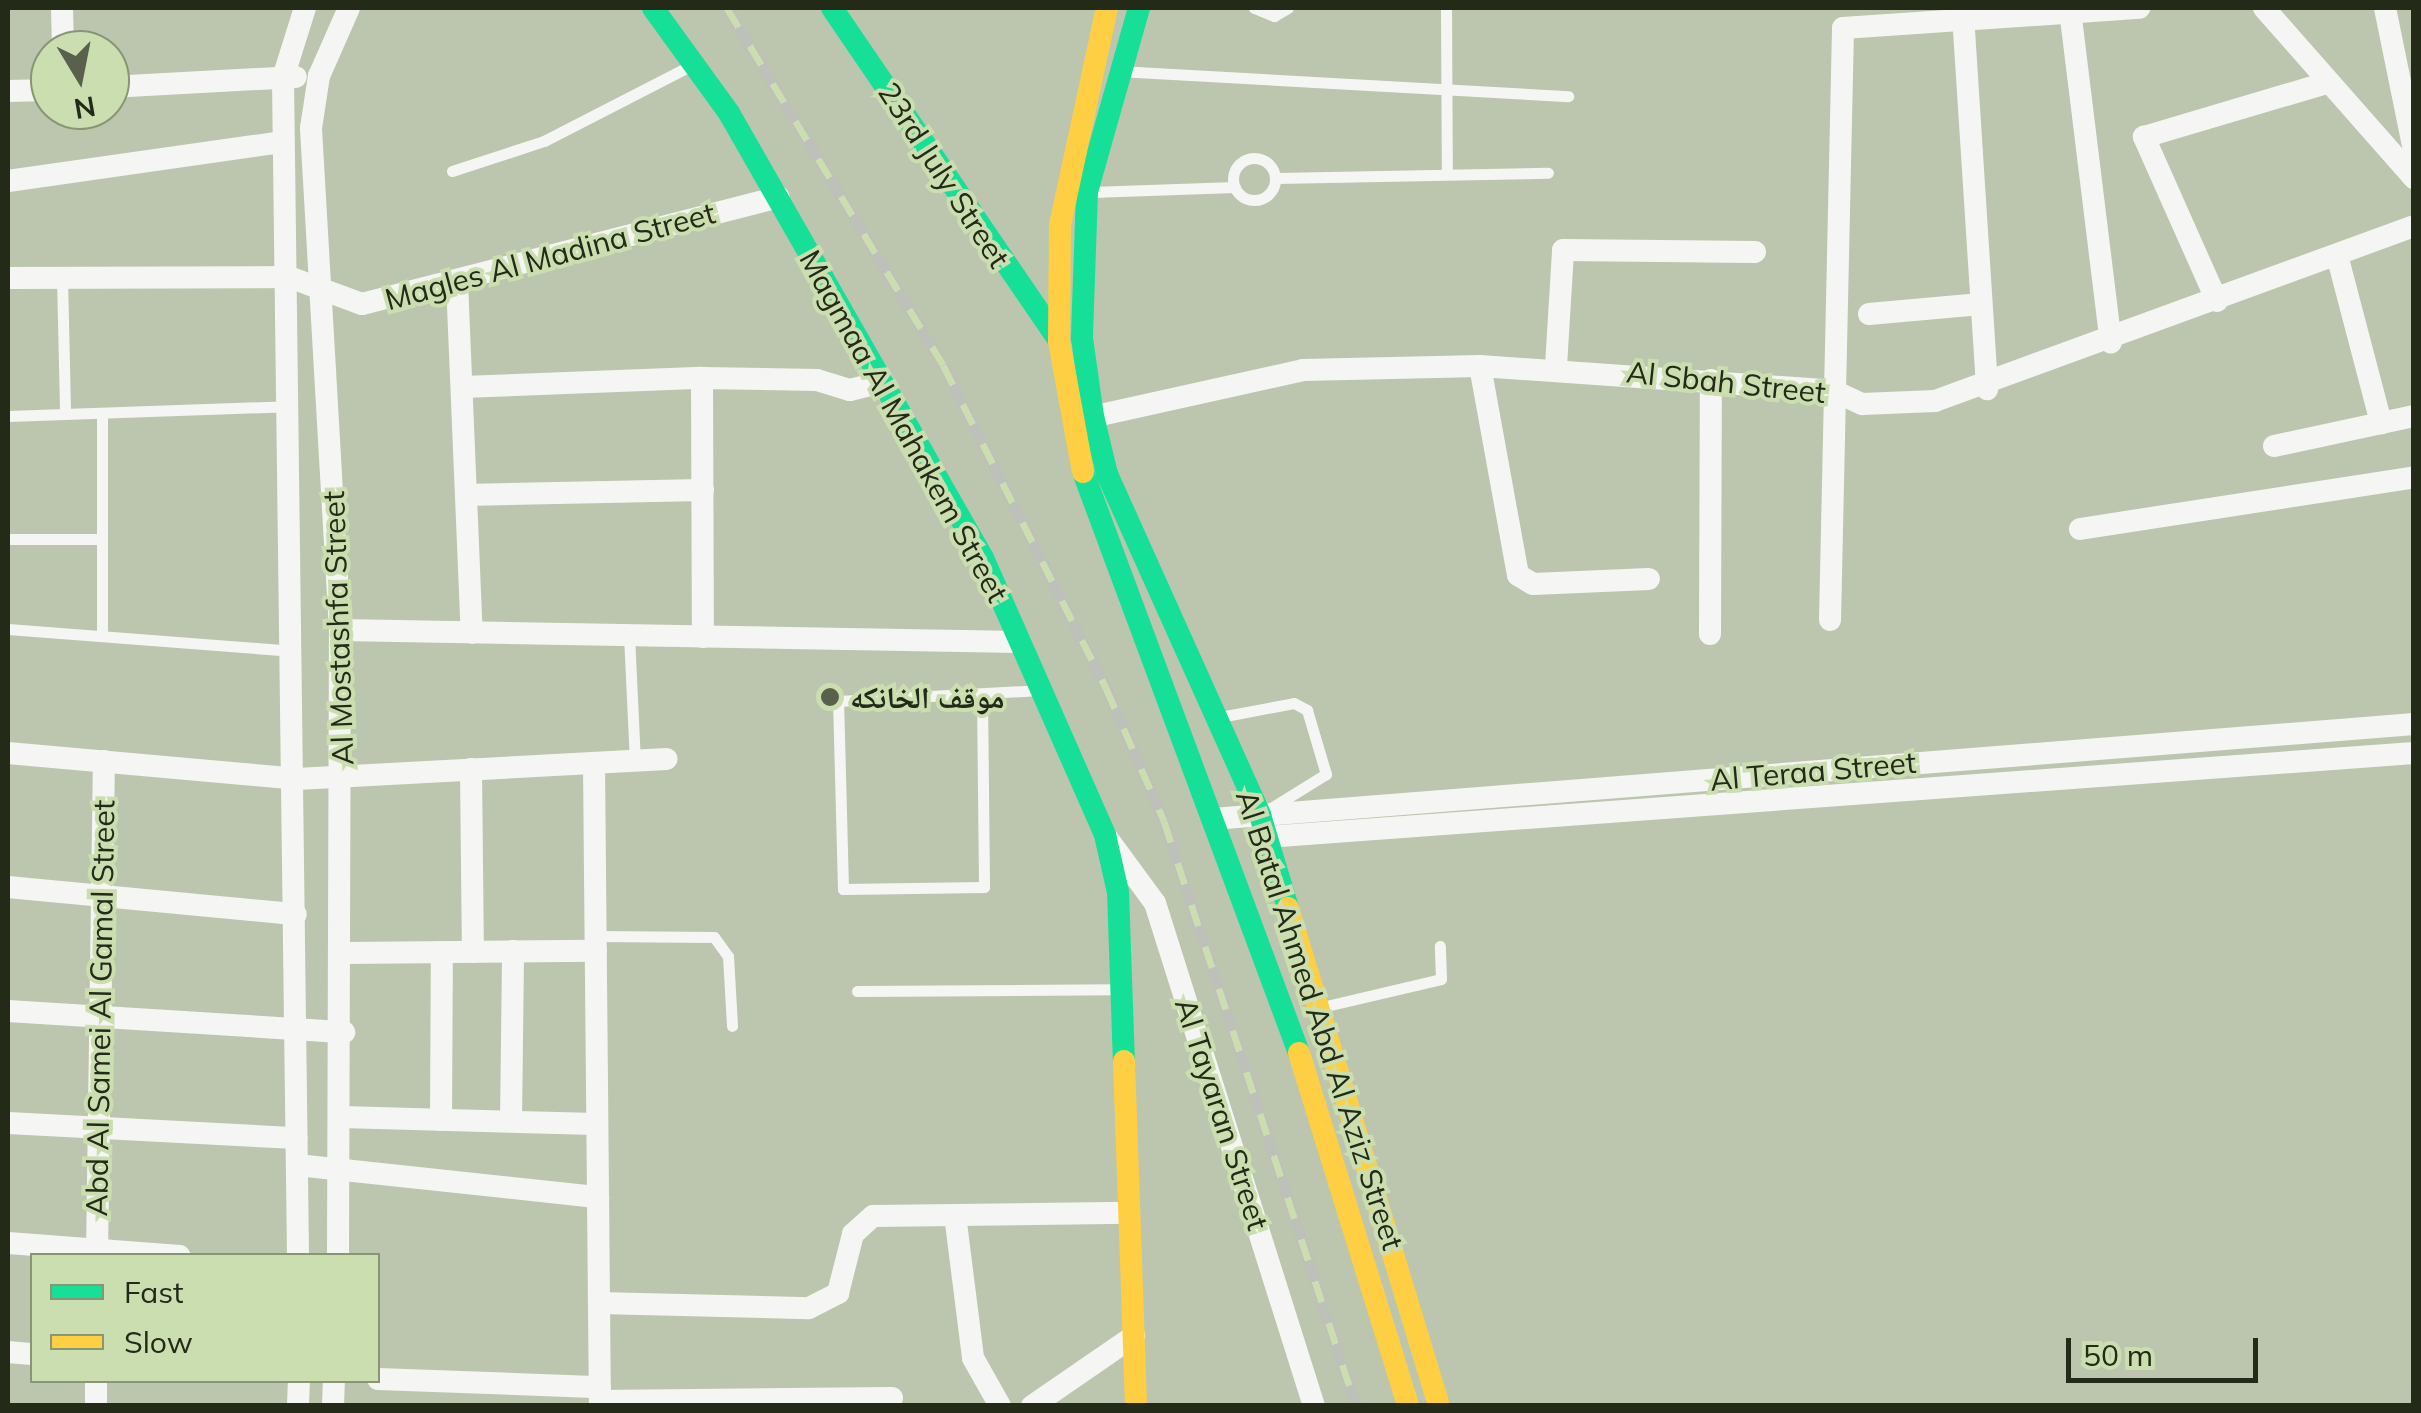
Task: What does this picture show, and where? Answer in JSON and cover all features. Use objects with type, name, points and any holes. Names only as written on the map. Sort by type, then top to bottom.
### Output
[{"type":"main road","name":"Magmaa Al Mahakem Street","points":[[653,8],[694,64],[778,196],[883,382],[1020,642],[1105,835],[1118,892],[1136,1406]]},
{"type":"main road","name":"Al Batal Ahmed Abd Al Aziz Street","points":[[1107,8],[1060,225],[1059,341],[1082,419],[1107,551],[1278,984],[1408,1406]]},
{"type":"main road","name":"Al Batal Ahmed Abd Al Aziz Street","points":[[1140,8],[1114,71],[1087,192],[1082,419],[1264,826],[1439,1406]]},
{"type":"main road","name":"23rd July Street","points":[[837,9],[1059,341]]},
{"type":"street","name":"Al Mostashfa Street","points":[[298,1253],[296,651],[283,78],[305,8]]},
{"type":"street","name":"Al Mostashfa Street","points":[[338,1253],[344,1032],[340,630],[311,128],[319,76],[349,8]]},
{"type":"street","points":[[1830,620],[1843,28],[1963,16],[2139,8]]},
{"type":"street","points":[[2264,8],[2322,84],[2414,178]]},
{"type":"street","points":[[2385,8],[2414,150]]},
{"type":"street","points":[[2070,10],[2111,342]]},
{"type":"street","points":[[1963,16],[1987,389]]},
{"type":"street","points":[[130,86],[319,76]]},
{"type":"street","points":[[2217,301],[2144,137],[2322,84]]},
{"type":"street","points":[[8,181],[283,142]]},
{"type":"street","name":"Magles Al Madina Street","points":[[289,277],[362,304],[778,196]]},
{"type":"street","name":"Al Sbah Street","points":[[1082,419],[1303,370],[1480,366],[1556,366],[1834,391],[1898,405],[1987,389],[2414,226]]},
{"type":"street","points":[[1556,366],[1563,250],[1755,252]]},
{"type":"street","points":[[2337,255],[2380,423]]},
{"type":"street","points":[[8,278],[289,277]]},
{"type":"street","points":[[457,282],[472,633]]},
{"type":"street","points":[[1868,314],[1982,304]]},
{"type":"street","points":[[1480,366],[1518,575],[1534,584],[1649,579]]},
{"type":"street","points":[[462,387],[702,378],[818,380],[850,390],[883,382]]},
{"type":"street","points":[[702,378],[704,637]]},
{"type":"street","points":[[1710,634],[1712,380]]},
{"type":"street","points":[[2274,446],[2414,416]]},
{"type":"street","points":[[2080,529],[2414,478]]},
{"type":"street","points":[[466,495],[702,490]]},
{"type":"street","points":[[340,630],[1020,642]]},
{"type":"street","name":"Al Teraa Street","points":[[1264,826],[2414,724]]},
{"type":"street","points":[[8,752],[297,778],[666,759]]},
{"type":"street","name":"Al Teraa Street","points":[[1213,819],[1264,826],[2414,753]]},
{"type":"street","name":"Abd Al Samei Al Gamal Street","points":[[97,1252],[104,761]]},
{"type":"street","points":[[594,763],[600,1398]]},
{"type":"street","points":[[471,769],[473,952]]},
{"type":"street","name":"Al Tayaran Street","points":[[1105,835],[1154,903],[1314,1406]]},
{"type":"street","points":[[8,887],[296,914]]},
{"type":"street","points":[[344,953],[513,952],[596,944]]},
{"type":"street","points":[[441,1120],[442,952]]},
{"type":"street","points":[[512,1121],[513,952]]},
{"type":"street","points":[[8,1011],[344,1032]]},
{"type":"street","points":[[342,1117],[596,1124]]},
{"type":"street","points":[[8,1122],[297,1138]]},
{"type":"street","points":[[297,1165],[598,1196]]},
{"type":"street","points":[[599,1303],[820,1306],[838,1293],[865,1220],[1129,1213]]},
{"type":"street","points":[[955,1215],[972,1358],[1000,1406]]},
{"type":"street","points":[[8,1243],[97,1252]]},
{"type":"street","points":[[1032,1406],[1134,1336]]},
{"type":"street","points":[[380,1379],[502,1394],[600,1398],[766,1402],[892,1398]]},
{"type":"lane","points":[[1254,8],[1274,16],[1288,8]]},
{"type":"lane","points":[[1446,8],[1447,174]]},
{"type":"lane","points":[[452,171],[544,140],[694,64]]},
{"type":"lane","points":[[1114,71],[1568,96]]},
{"type":"lane","points":[[1235,187],[1235,171],[1254,158],[1276,178],[1548,173]]},
{"type":"lane","points":[[1087,192],[1235,187],[1255,200],[1276,178]]},
{"type":"lane","points":[[62,278],[65,414]]},
{"type":"lane","points":[[8,416],[292,406]]},
{"type":"lane","points":[[102,413],[102,632]]},
{"type":"lane","points":[[8,539],[102,539]]},
{"type":"lane","points":[[8,629],[102,632],[296,651]]},
{"type":"lane","points":[[629,636],[635,760]]},
{"type":"lane","points":[[982,694],[984,887],[843,889],[835,705],[982,694],[1043,690]]},
{"type":"lane","points":[[1215,717],[1294,703],[1307,710],[1326,774],[1264,826]]},
{"type":"lane","points":[[596,944],[714,937],[728,956],[732,1026]]},
{"type":"lane","points":[[1322,1008],[1441,979],[1440,946]]},
{"type":"lane","points":[[857,991],[1120,989]]},
{"type":"railway","points":[[727,8],[943,365],[1106,688],[1164,821],[1356,1406]]},
{"type":"traffic: fast","points":[[653,8],[729,113],[983,558],[1105,835],[1118,892],[1124,1061]]},
{"type":"traffic: fast","points":[[832,8],[1059,341]]},
{"type":"traffic: fast","points":[[1139,8],[1087,192],[1082,338],[1093,416],[1107,474],[1260,815],[1288,908]]},
{"type":"traffic: fast","points":[[1083,472],[1299,1053]]},
{"type":"traffic: slow","points":[[1083,472],[1059,341],[1060,225],[1107,8]]},
{"type":"traffic: slow","points":[[1288,908],[1439,1406]]},
{"type":"traffic: slow","points":[[1299,1053],[1408,1406]]},
{"type":"traffic: slow","points":[[1124,1061],[1136,1406]]},
{"type":"place","name":"موقف الخانكه","points":[[830,697]]}]
